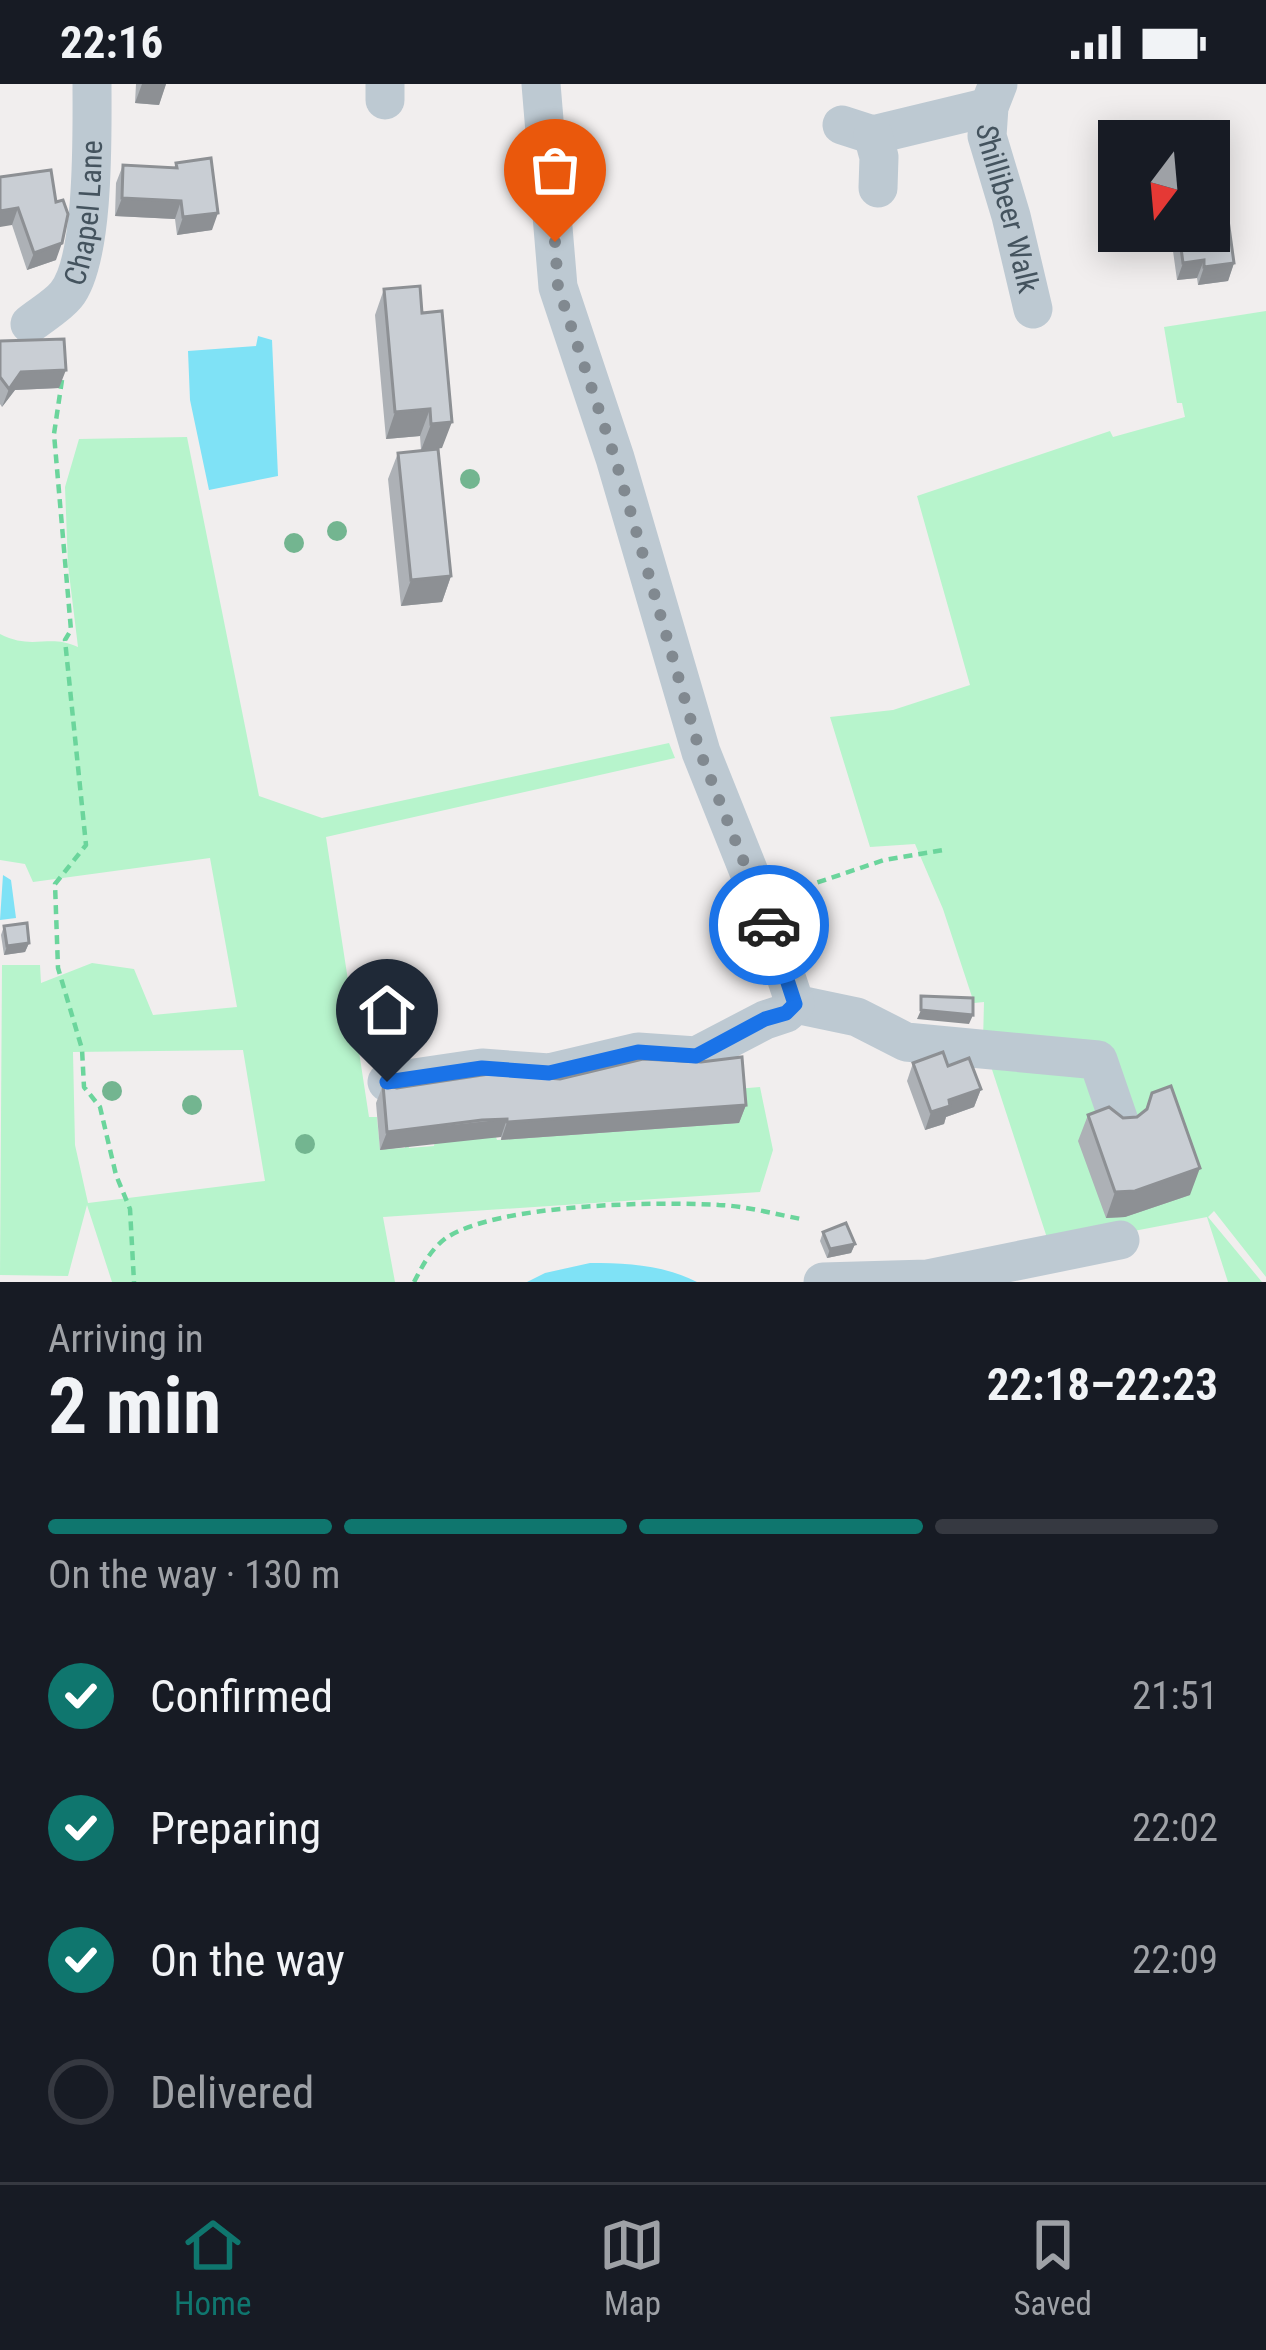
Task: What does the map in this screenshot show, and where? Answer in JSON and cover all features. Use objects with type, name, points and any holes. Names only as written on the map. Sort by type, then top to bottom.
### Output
[{"type":"street","name":"Chapel Lane","points":[[30,324],[68,293],[85,238],[92,84]]},
{"type":"street","points":[[541,84],[558,287],[615,458],[700,752],[761,902],[780,1012]]},
{"type":"street","name":"Shillibeer Walk","points":[[878,188],[879,157],[858,130],[993,96],[987,136],[1033,309]]},
{"type":"street","points":[[387,1082],[482,1068],[549,1073],[638,1052],[696,1056],[780,1012],[857,1017],[905,1042],[1098,1060],[1119,1121]]},
{"type":"street","points":[[823,1282],[927,1279],[1120,1240]]},
{"type":"path","points":[[63,370],[54,434],[71,630],[65,640],[86,845],[55,884],[58,968],[82,1048],[84,1087],[100,1107],[130,1209],[134,1282]]},
{"type":"path","points":[[761,902],[884,860],[943,850]]},
{"type":"path","points":[[413,1282],[432,1250],[450,1235],[481,1222],[555,1210],[722,1205],[801,1219]]},
{"type":"green space","points":[[1266,311],[1266,1277],[1214,1211],[1208,1217],[1262,1282],[1228,1282],[1207,1217],[1050,1247],[983,1042],[984,1002],[974,1003],[943,909],[915,844],[870,847],[830,717],[893,710],[970,685],[917,496],[1110,431],[1113,437],[1185,417],[1182,403],[1177,403],[1164,327]]},
{"type":"green space","points":[[187,437],[259,796],[322,818],[669,743],[675,758],[326,837],[369,1117],[377,1117],[380,1149],[405,1148],[403,1125],[409,1148],[434,1146],[435,1141],[738,1123],[736,1089],[760,1087],[773,1150],[760,1192],[383,1217],[395,1282],[112,1282],[87,1205],[68,1276],[0,1275],[2,965],[40,965],[41,983],[92,963],[134,969],[153,1015],[237,1007],[210,858],[33,882],[25,864],[0,860],[0,634],[78,647],[65,487],[79,439]],"holes":[[[243,1050],[265,1181],[88,1203],[75,1145],[73,1052]]]},
{"type":"water","points":[[258,336],[272,340],[278,476],[209,490],[190,400],[188,351],[256,346]]},
{"type":"water","points":[[3,875],[11,880],[16,918],[0,920]]},
{"type":"water","points":[[590,1263],[645,1266],[697,1282],[527,1282]]},
{"type":"building","points":[[211,158],[218,213],[183,217],[181,201],[122,198],[123,165],[177,168],[176,163]]},
{"type":"building","points":[[51,170],[56,202],[63,200],[68,214],[62,243],[34,253],[18,208],[0,211],[0,177]]},
{"type":"building","points":[[1230,234],[1234,263],[1204,267],[1204,260],[1183,263],[1182,252],[1230,252]]},
{"type":"building","points":[[420,286],[422,313],[442,311],[452,422],[431,424],[430,409],[395,412],[384,289]]},
{"type":"building","points":[[64,339],[66,370],[21,372],[9,389],[0,377],[0,341]]},
{"type":"building","points":[[438,449],[451,576],[411,580],[398,453]]},
{"type":"building","points":[[27,923],[29,943],[7,946],[4,926]]},
{"type":"building","points":[[921,996],[973,998],[973,1015],[921,1010]]},
{"type":"building","points":[[943,1052],[948,1066],[969,1058],[981,1089],[931,1112],[913,1063]]},
{"type":"building","points":[[742,1057],[746,1105],[482,1120],[387,1132],[383,1085],[397,1088],[489,1074],[560,1079],[643,1059],[701,1062]]},
{"type":"building","points":[[1171,1086],[1200,1168],[1135,1191],[1115,1192],[1088,1115],[1109,1107],[1123,1118],[1137,1117],[1147,1109],[1152,1093]]},
{"type":"building","points":[[846,1223],[855,1244],[830,1249],[823,1232]]},
{"type":"way so far","points":[[555,242],[558,287],[615,458],[700,752],[769,925]]},
{"type":"route","points":[[387,1082],[482,1068],[549,1073],[638,1052],[696,1056],[765,1019],[786,1013],[795,1004],[769,925]]}]
